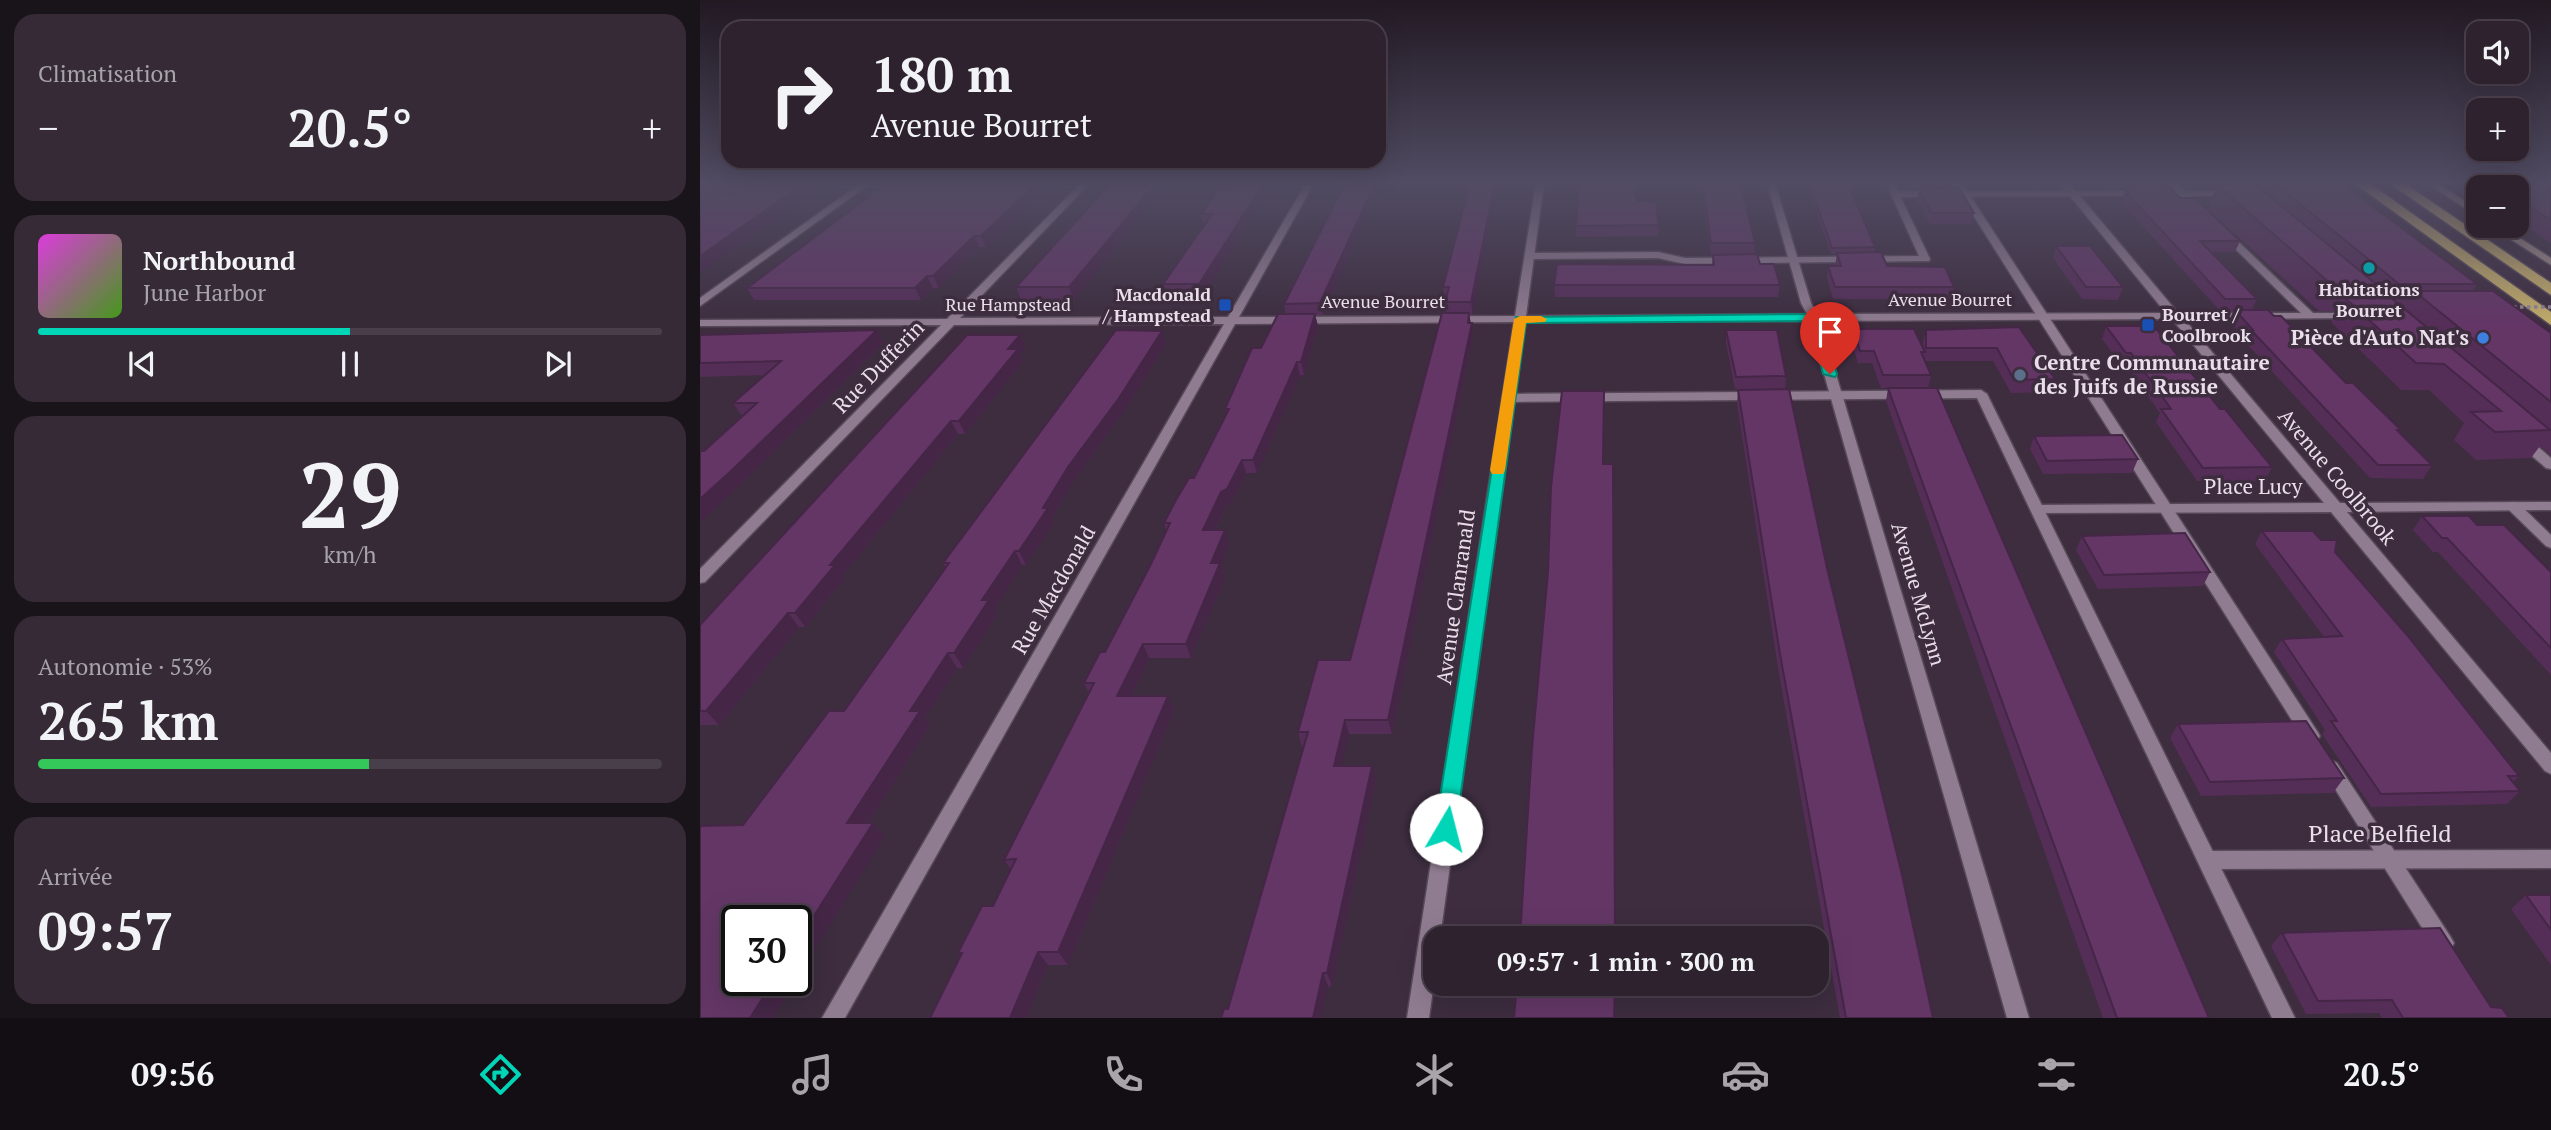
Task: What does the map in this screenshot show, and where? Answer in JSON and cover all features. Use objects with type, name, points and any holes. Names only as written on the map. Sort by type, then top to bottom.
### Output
[{"type":"highway","points":[[2426,231],[2551,320]]},
{"type":"highway","points":[[2464,231],[2551,290]]},
{"type":"main road","points":[[2514,238],[2551,262]]},
{"type":"street","points":[[700,303],[801,231]]},
{"type":"street","name":"Rue Dufferin","points":[[700,578],[1040,231]]},
{"type":"street","name":"Rue Macdonald","points":[[833,1018],[1283,231]]},
{"type":"street","name":"Avenue Clanranald","points":[[1418,1018],[1534,231]]},
{"type":"street","name":"Avenue McLynn","points":[[1784,231],[1806,303],[1814,318],[2018,1018]]},
{"type":"street","points":[[1531,256],[1658,255],[1685,261],[1925,259],[1912,231]]},
{"type":"street","points":[[1988,231],[2449,953]]},
{"type":"street","name":"Avenue Coolbrook","points":[[2104,231],[2551,766]]},
{"type":"street","points":[[2221,231],[2309,315]]},
{"type":"street","name":"Avenue Bourret","points":[[1233,321],[2365,315]]},
{"type":"street","name":"Rue Hampstead","points":[[700,323],[1233,321]]},
{"type":"street","points":[[1508,398],[1980,394],[2284,1018]]},
{"type":"street","points":[[2511,430],[2551,465]]},
{"type":"street","points":[[2513,506],[2551,543]]},
{"type":"street","name":"Place Lucy","points":[[2038,510],[2551,506]]},
{"type":"street","name":"Place Belfield","points":[[2209,860],[2551,859]]},
{"type":"path","points":[[2505,307],[2551,307]]},
{"type":"building","points":[[700,231],[737,231],[700,256]]},
{"type":"building","points":[[824,231],[987,231],[981,236],[974,236],[933,276],[927,276],[915,288],[747,288]]},
{"type":"building","points":[[1068,231],[1116,231],[1069,287],[1016,287]]},
{"type":"building","points":[[1200,231],[1233,231],[1199,284],[1163,284]]},
{"type":"building","points":[[1321,231],[1353,231],[1320,303],[1284,304]]},
{"type":"building","points":[[1458,231],[1485,231],[1471,302],[1445,302],[1449,287],[1443,287]]},
{"type":"building","points":[[1709,231],[1752,231],[1755,243],[1711,243]]},
{"type":"building","points":[[1826,231],[1868,231],[1875,247],[1832,248]]},
{"type":"building","points":[[2162,231],[2229,231],[2240,241],[2200,241],[2257,299],[2225,299]]},
{"type":"building","points":[[2269,231],[2311,231],[2377,285],[2332,285]]},
{"type":"building","points":[[2333,231],[2405,231],[2477,284],[2399,284]]},
{"type":"building","points":[[2056,246],[2090,246],[2123,287],[2086,287]]},
{"type":"building","points":[[1881,252],[1887,266],[1945,267],[1954,287],[1835,287],[1828,266],[1841,266],[1837,253]]},
{"type":"building","points":[[1757,254],[1760,264],[1774,264],[1780,285],[1554,285],[1557,264],[1714,265],[1713,255]]},
{"type":"building","points":[[2414,291],[2493,291],[2551,333],[2551,402]]},
{"type":"building","points":[[2389,296],[2550,430],[2495,432],[2471,412],[2501,411],[2444,364],[2416,363],[2344,297]]},
{"type":"building","points":[[2235,310],[2268,310],[2274,316],[2281,316],[2346,383],[2353,383],[2401,430],[2397,430],[2432,465],[2378,465]]},
{"type":"building","points":[[1442,313],[1469,313],[1468,323],[1472,323],[1388,720],[1345,720],[1334,766],[1372,766],[1327,973],[1323,973],[1313,1018],[1221,1018],[1224,1009],[1228,1009],[1308,732],[1298,732],[1318,660],[1350,660]]},
{"type":"building","points":[[1278,314],[1315,314],[1301,362],[1297,362],[1253,460],[1242,460],[1227,489],[1221,492],[1203,530],[1225,530],[1211,563],[1220,563],[1186,644],[1143,644],[1117,696],[1168,696],[1058,952],[1038,952],[1010,1018],[930,1018],[982,906],[993,906],[1016,859],[1004,860],[1094,683],[1084,683],[1100,652],[1105,652],[1151,564],[1170,523],[1164,523],[1176,500],[1189,478],[1194,478],[1229,409],[1225,409],[1252,348],[1261,348]]},
{"type":"building","points":[[2106,326],[2154,326],[2220,409],[2225,409],[2272,467],[2203,468],[2161,409],[2171,409],[2131,353],[2126,353]]},
{"type":"building","points":[[2019,327],[2055,379],[2014,380],[1997,348],[1926,348],[1926,330]]},
{"type":"building","points":[[1853,329],[1914,329],[1925,352],[1921,352],[1931,375],[1883,375],[1874,351],[1860,351]]},
{"type":"building","points":[[877,330],[700,499],[700,451],[704,451],[757,403],[733,403],[781,361],[700,363],[700,335]]},
{"type":"building","points":[[1116,330],[1162,331],[1119,398],[1068,467],[1043,508],[1048,508],[982,600],[989,600],[954,653],[948,653],[910,711],[920,711],[847,823],[873,823],[812,919],[812,905],[721,905],[721,996],[764,996],[750,1018],[700,1018],[700,826],[743,825],[829,711],[844,711],[949,563],[943,563]]},
{"type":"building","points":[[1726,330],[1777,330],[1786,376],[1736,377]]},
{"type":"building","points":[[967,335],[1020,335],[1008,349],[1018,349],[959,421],[951,421],[830,565],[835,565],[795,613],[788,613],[706,711],[700,711],[700,625]]},
{"type":"building","points":[[1888,388],[1937,388],[2209,1018],[2117,1018]]},
{"type":"building","points":[[1789,389],[1827,568],[1902,875],[1933,1018],[1846,1018],[1780,654],[1738,390]]},
{"type":"building","points":[[1562,391],[1604,391],[1603,464],[1613,464],[1615,926],[1521,926],[1532,748],[1548,572],[1551,487]]},
{"type":"building","points":[[2122,435],[2138,459],[2047,461],[2034,436]]},
{"type":"building","points":[[2422,516],[2469,516],[2477,525],[2504,525],[2551,572],[2551,648],[2447,538],[2442,538]]},
{"type":"building","points":[[2262,531],[2313,531],[2321,540],[2337,540],[2335,552],[2407,635],[2519,776],[2508,776],[2520,791],[2381,794],[2331,721],[2337,721],[2282,639],[2342,636]]},
{"type":"building","points":[[2185,533],[2210,572],[2104,575],[2082,536]]},
{"type":"building","points":[[2306,721],[2344,778],[2210,782],[2178,724]]},
{"type":"building","points":[[2526,895],[2551,895],[2551,930]]},
{"type":"building","points":[[2440,928],[2491,1007],[2502,1008],[2509,1018],[2403,1018],[2392,1000],[2318,1001],[2282,933]]},
{"type":"building","points":[[1516,996],[1615,996],[1614,1018],[1514,1018]]},
{"type":"slow traffic","points":[[1498,470],[1520,319],[1541,319]]},
{"type":"place","name":"Habitations Bourret","points":[[2369,268]]},
{"type":"place","name":"Macdonald / Hampstead","points":[[1225,305]]},
{"type":"place","name":"Bourret / Coolbrook","points":[[2148,325]]},
{"type":"place","name":"Pièce d'Auto Nat's","points":[[2483,338]]},
{"type":"place","name":"Centre Communautaire des Juifs de Russie","points":[[2020,375]]},
{"type":"route","points":[[1446,829],[1520,319],[1814,318],[1830,374]]}]
